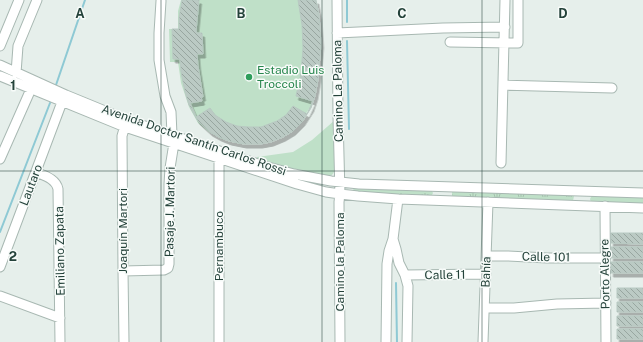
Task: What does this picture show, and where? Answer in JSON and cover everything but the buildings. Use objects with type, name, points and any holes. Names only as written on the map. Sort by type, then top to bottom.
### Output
[{"type":"street","points":[[0,46],[19,0]]},
{"type":"street","points":[[16,73],[18,46],[37,0]]},
{"type":"street","name":"Camino La Paloma","points":[[337,0],[340,182]]},
{"type":"street","points":[[501,163],[505,0]]},
{"type":"street","points":[[450,42],[518,43],[518,0]]},
{"type":"street","points":[[162,1],[159,34],[159,60],[164,96],[171,112],[173,139]]},
{"type":"street","points":[[337,33],[505,26]]},
{"type":"street","name":"Avenida Doctor Santín Carlos Rossi","points":[[1,73],[16,73],[126,123]]},
{"type":"street","name":"Avenida Doctor Santín Carlos Rossi","points":[[1,73],[31,89],[62,102],[219,154],[298,184],[326,192],[398,199],[643,208]]},
{"type":"street","points":[[503,85],[612,88]]},
{"type":"street","points":[[0,159],[31,89]]},
{"type":"street","name":"Lautaro","points":[[0,267],[62,102]]},
{"type":"street","name":"Joaquín Martori","points":[[124,342],[122,136],[126,123]]},
{"type":"street","name":"Pasaje J. Martori","points":[[123,270],[164,270],[168,268],[169,184],[173,139]]},
{"type":"street","name":"Avenida Doctor Santín Carlos Rossi","points":[[219,154],[294,174],[359,184],[643,193]]},
{"type":"street","name":"Pernambuco","points":[[219,154],[219,342]]},
{"type":"street","name":"Emiliano Zapata","points":[[36,172],[55,182],[58,189],[60,342]]},
{"type":"street","points":[[298,184],[305,182],[332,185],[340,182]]},
{"type":"street","name":"Camino la Paloma","points":[[340,182],[340,342]]},
{"type":"street","points":[[444,201],[445,187]]},
{"type":"street","points":[[583,205],[584,191]]},
{"type":"street","points":[[386,342],[387,264],[393,239],[398,199]]},
{"type":"street","name":"Bahía","points":[[483,342],[488,202]]},
{"type":"street","name":"Porto Alegre","points":[[605,206],[606,342]]},
{"type":"street","points":[[393,239],[399,263],[405,275],[408,286],[407,342]]},
{"type":"street","name":"Calle 101","points":[[487,256],[605,258]]},
{"type":"street","name":"Calle 11","points":[[405,275],[486,274]]},
{"type":"street","points":[[0,296],[60,318]]},
{"type":"street","points":[[485,308],[606,303]]},
{"type":"green space","name":"Estadio Luis Troccoli","points":[[181,0],[314,0],[318,71],[311,106],[299,124],[270,141],[257,144],[241,144],[222,139],[209,132],[198,123],[189,107],[181,83],[178,62],[170,62],[169,29],[178,29],[178,11]]},
{"type":"green space","points":[[335,120],[335,168],[331,175],[326,177],[256,160],[257,157],[293,152],[312,140]]},
{"type":"green space","points":[[354,187],[431,190],[433,193],[430,197],[353,191]]},
{"type":"green space","points":[[452,191],[574,196],[573,201],[453,198]]},
{"type":"green space","points":[[592,195],[643,197],[643,204],[591,202],[590,199]]},
{"type":"waterway","points":[[56,85],[85,0]]},
{"type":"waterway","points":[[347,0],[347,22]]},
{"type":"waterway","points":[[347,41],[349,129]]},
{"type":"waterway","points":[[0,232],[50,103]]},
{"type":"waterway","points":[[396,283],[397,342]]},
{"type":"place","name":"Estadio Luis Troccoli","points":[[249,77]]}]
